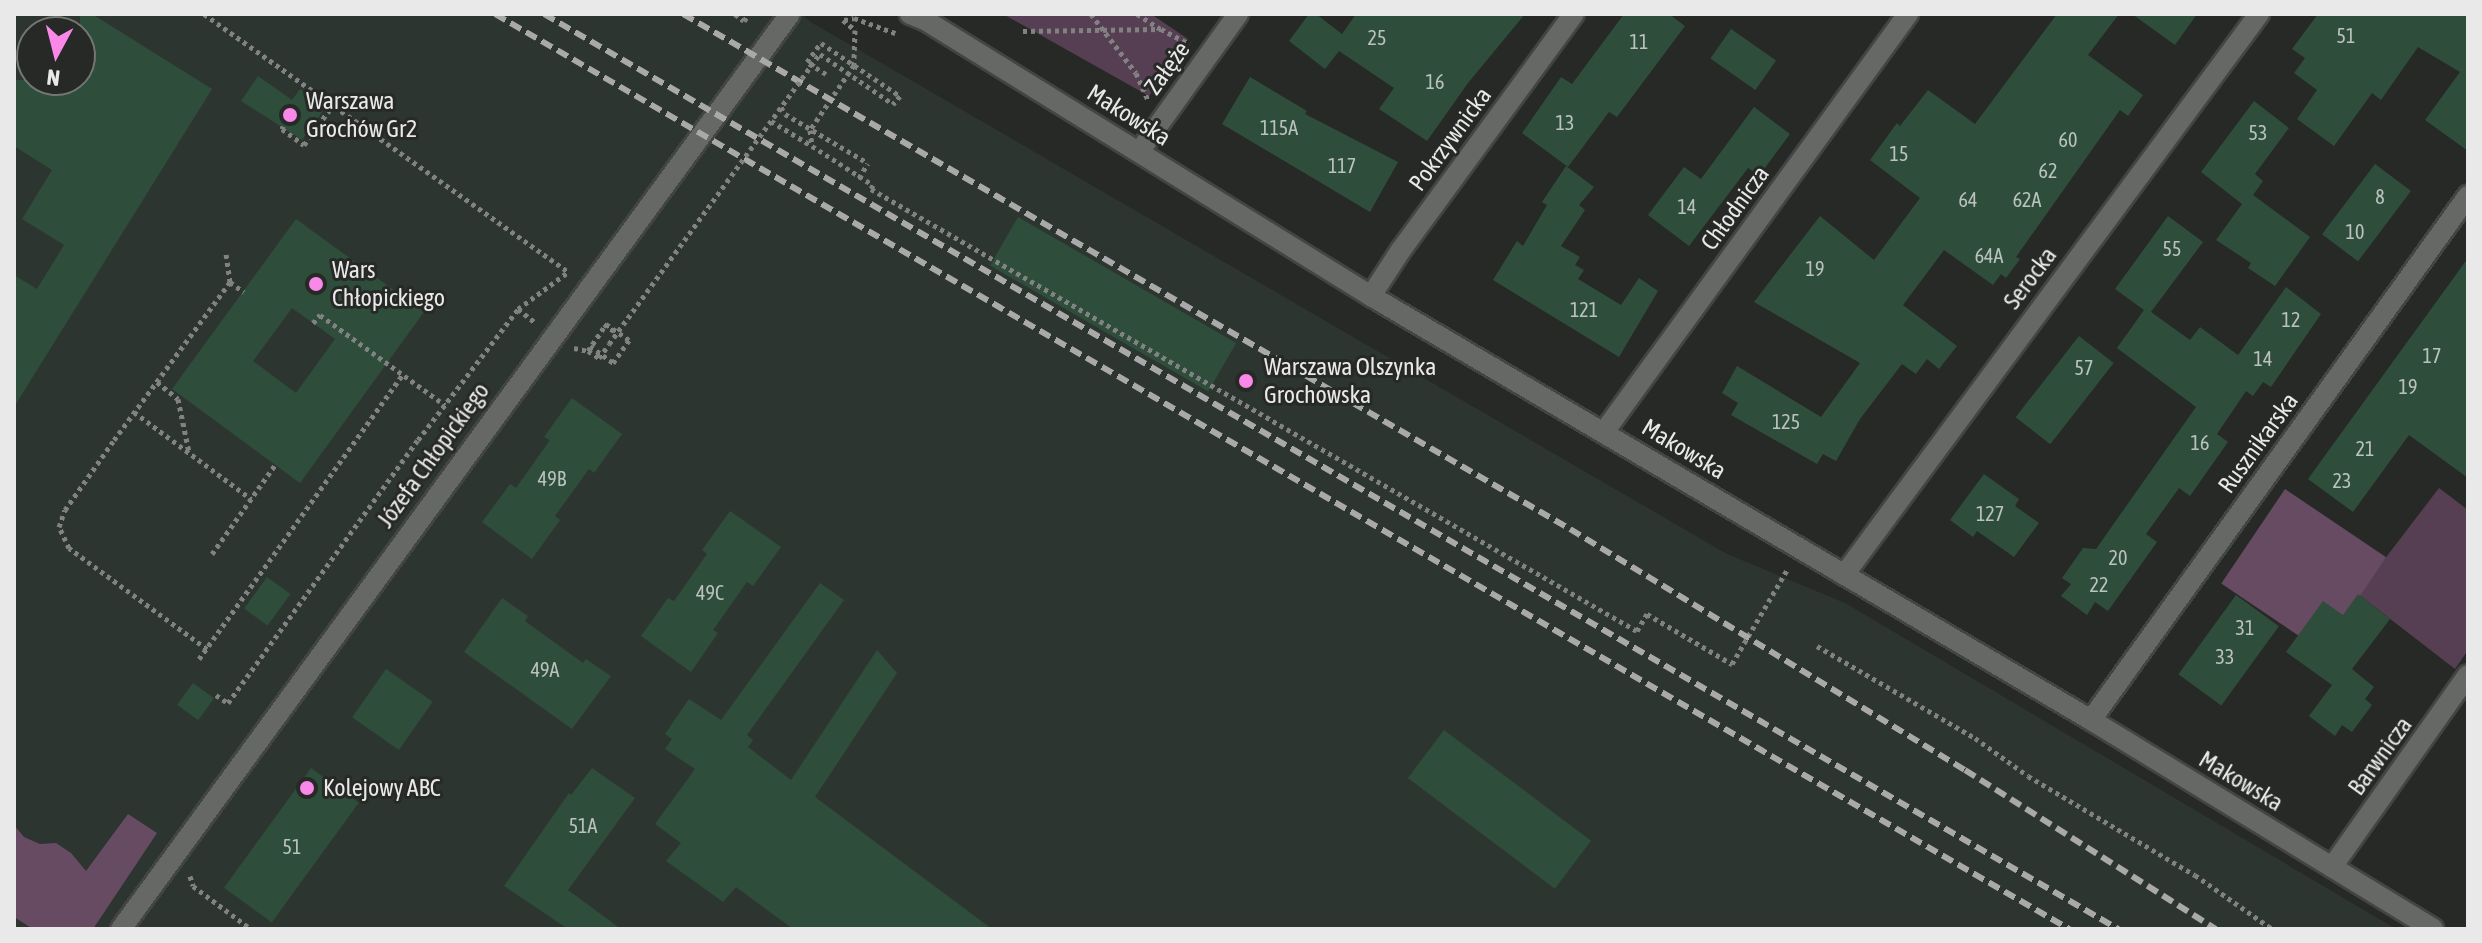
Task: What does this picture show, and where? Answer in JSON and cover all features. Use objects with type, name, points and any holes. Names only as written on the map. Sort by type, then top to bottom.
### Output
[{"type":"street","name":"Józefa Chłopickiego","points":[[121,929],[790,14]]},
{"type":"street","name":"Makowska","points":[[910,14],[925,20],[1371,296],[2091,720],[2433,929]]},
{"type":"street","name":"Załęże","points":[[1139,152],[1238,14]]},
{"type":"street","name":"Pokrzywnicka","points":[[1371,296],[1574,14]]},
{"type":"street","name":"Chłodnicza","points":[[1604,432],[1908,14]]},
{"type":"street","name":"Serocka","points":[[1844,575],[2259,14]]},
{"type":"street","name":"Rusznikarska","points":[[2091,720],[2468,196]]},
{"type":"street","name":"Barwnicza","points":[[2332,867],[2468,675]]},
{"type":"path","points":[[204,14],[569,271],[518,309],[228,703],[216,695]]},
{"type":"path","points":[[735,14],[744,21],[749,14]]},
{"type":"path","points":[[1091,14],[1136,73],[1150,104]]},
{"type":"path","points":[[1137,14],[1190,45]]},
{"type":"path","points":[[812,146],[810,130],[854,65],[855,30],[843,20]]},
{"type":"path","points":[[1023,31],[1161,29]]},
{"type":"path","points":[[569,347],[588,351],[599,358],[811,65],[820,54],[893,104],[900,96],[821,43],[807,62],[826,74],[811,65]]},
{"type":"path","points":[[283,126],[282,129],[304,145],[333,105]]},
{"type":"path","points":[[781,107],[785,114],[868,163],[859,178]]},
{"type":"path","points":[[771,121],[873,185],[871,189],[1637,631],[1647,614],[1732,664],[1800,549]]},
{"type":"path","points":[[207,649],[69,548],[62,538],[59,521],[134,412],[230,282],[226,254]]},
{"type":"path","points":[[230,282],[244,292]]},
{"type":"path","points":[[518,309],[540,326]]},
{"type":"path","points":[[313,323],[320,315],[445,405]]},
{"type":"path","points":[[588,351],[598,335],[606,324],[629,340],[613,363],[590,346],[604,324],[617,333]]},
{"type":"path","points":[[199,659],[402,375]]},
{"type":"path","points":[[157,382],[178,399],[189,453]]},
{"type":"path","points":[[134,412],[251,499]]},
{"type":"path","points":[[212,554],[275,465]]},
{"type":"path","points":[[1817,646],[1975,738],[2028,776],[2195,875],[2272,929]]},
{"type":"shaded area","points":[[14,14],[802,14],[809,21],[1727,554],[1845,603],[2396,929],[14,929]]},
{"type":"shaded area","points":[[1003,14],[1151,14],[1188,39],[1149,96]]},
{"type":"shaded area","points":[[2439,488],[2468,510],[2468,650],[2455,669],[2358,594]]},
{"type":"shaded area","points":[[2285,489],[2386,557],[2322,652],[2221,584]]},
{"type":"shaded area","points":[[128,814],[157,833],[93,929],[33,929],[14,917],[14,825],[24,837],[40,844],[56,843],[71,853],[86,871]]},
{"type":"building","points":[[1309,14],[1316,14],[1342,34],[1356,14],[1525,14],[1468,83],[1427,141],[1379,109],[1394,88],[1339,51],[1325,69],[1289,41]]},
{"type":"building","points":[[1624,14],[1669,14],[1685,26],[1617,117],[1609,112],[1568,167],[1522,133],[1561,77],[1572,84]]},
{"type":"building","points":[[2057,14],[2119,14],[2088,55],[2143,95],[2128,116],[2120,110],[2016,257],[2020,259],[2006,278],[2001,274],[1993,285],[1944,250],[1903,305],[1957,346],[1939,369],[1927,359],[1916,374],[1902,364],[1860,419],[1836,461],[1823,454],[1817,464],[1731,415],[1738,403],[1722,393],[1737,366],[1821,417],[1860,363],[1754,302],[1820,216],[1874,260],[1920,198],[1870,160],[1897,123],[1900,126],[1928,90],[1975,124]]},
{"type":"building","points":[[2132,14],[2197,14],[2175,45]]},
{"type":"building","points":[[2318,14],[2468,14],[2468,151],[2425,120],[2460,72],[2418,47],[2381,100],[2372,93],[2334,146],[2297,119],[2317,90],[2294,73],[2305,58],[2292,49]]},
{"type":"building","points":[[96,16],[212,89],[14,407],[14,275],[37,289],[64,245],[22,219],[52,170],[14,146],[14,80],[16,96],[96,96]]},
{"type":"building","points":[[1731,29],[1776,61],[1755,90],[1710,58]]},
{"type":"building","name":"Warszawa Grochów Gr2","points":[[258,76],[292,100],[300,89],[326,107],[302,140],[241,101]]},
{"type":"building","points":[[1250,77],[1307,111],[1305,114],[1398,162],[1370,212],[1222,124]]},
{"type":"building","points":[[2254,101],[2289,128],[2255,174],[2263,181],[2253,195],[2310,237],[2275,286],[2248,268],[2251,263],[2216,240],[2242,204],[2201,172]]},
{"type":"building","points":[[1754,107],[1790,134],[1759,176],[1748,168],[1689,246],[1648,215],[1684,167],[1701,179]]},
{"type":"building","points":[[2375,164],[2411,191],[2358,261],[2322,234]]},
{"type":"building","points":[[1566,166],[1594,187],[1579,205],[1585,210],[1561,246],[1580,257],[1575,265],[1584,270],[1578,279],[1621,305],[1639,278],[1658,291],[1619,357],[1493,280],[1517,241],[1523,246],[1547,205],[1542,202]]},
{"type":"building","points":[[2168,216],[2203,242],[2151,312],[2190,340],[2200,327],[2238,355],[2286,287],[2321,314],[2271,387],[2263,382],[2253,396],[2246,391],[2217,434],[2228,442],[2190,496],[2179,488],[2146,534],[2157,542],[2108,611],[2095,602],[2087,615],[2061,596],[2071,584],[2062,578],[2083,548],[2096,549],[2196,407],[2117,348],[2144,310],[2115,289]]},
{"type":"building","points":[[1018,217],[1236,343],[1208,391],[990,265]]},
{"type":"building","points":[[296,219],[424,312],[300,483],[172,389]],"holes":[[[292,308],[335,339],[296,393],[253,361]]]},
{"type":"building","points":[[2468,258],[2468,478],[2409,435],[2353,512],[2308,479]]},
{"type":"building","points":[[2079,336],[2114,363],[2050,444],[2016,417]]},
{"type":"building","points":[[572,398],[622,434],[594,473],[589,469],[555,516],[560,520],[532,559],[482,522],[510,484],[516,488],[550,440],[544,437]]},
{"type":"building","points":[[1984,474],[2019,499],[2015,506],[2039,523],[2014,557],[1977,531],[1973,537],[1950,520]]},
{"type":"building","points":[[730,511],[781,547],[753,586],[747,582],[713,630],[718,633],[691,672],[641,636],[668,598],[674,601],[707,554],[702,550]]},
{"type":"building","points":[[267,577],[290,594],[268,626],[244,609]]},
{"type":"building","points":[[820,583],[844,600],[747,735],[753,740],[748,747],[791,780],[877,650],[897,673],[815,797],[992,929],[793,929],[736,887],[723,902],[666,861],[681,843],[655,824],[695,769],[665,749],[672,739],[665,734],[689,699],[721,720]]},
{"type":"building","points":[[2358,594],[2390,619],[2352,669],[2374,687],[2365,699],[2372,705],[2352,732],[2342,725],[2335,736],[2309,716],[2332,685],[2286,652],[2323,601],[2343,615]]},
{"type":"building","points":[[2236,595],[2279,626],[2221,705],[2178,674]]},
{"type":"building","points":[[502,598],[528,616],[525,621],[583,663],[586,659],[611,676],[572,729],[464,652]]},
{"type":"building","points":[[386,669],[433,702],[399,750],[352,717]]},
{"type":"building","points":[[193,683],[214,698],[198,720],[177,705]]},
{"type":"building","points":[[1444,730],[1591,841],[1555,889],[1408,778]]},
{"type":"building","points":[[311,768],[359,803],[272,922],[224,888]]},
{"type":"building","points":[[592,768],[635,798],[568,890],[621,929],[568,929],[504,886],[569,793],[571,795]]},
{"type":"railway","points":[[495,14],[2069,929]]},
{"type":"railway","points":[[544,14],[2118,929]]},
{"type":"railway","points":[[683,14],[1570,529],[1965,770],[2216,929]]},
{"type":"place","name":"Warszawa Grochów Gr2","points":[[290,115]]},
{"type":"place","name":"Wars Chłopickiego","points":[[316,284]]},
{"type":"place","name":"Warszawa Olszynka Grochowska","points":[[1246,381]]},
{"type":"place","name":"Kolejowy ABC","points":[[307,788]]}]
